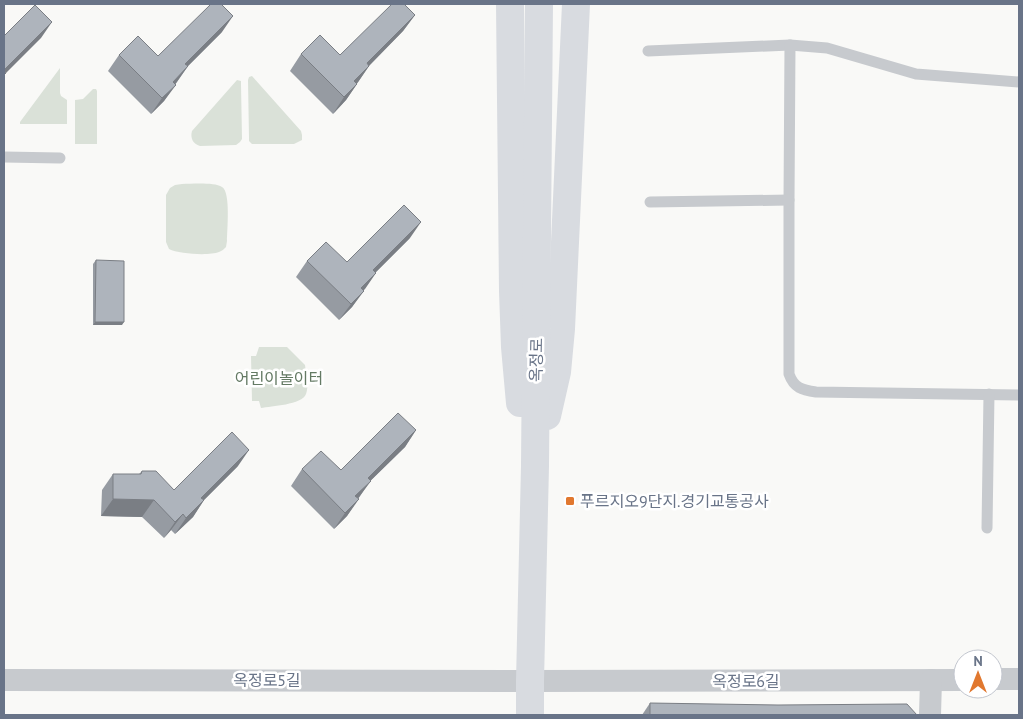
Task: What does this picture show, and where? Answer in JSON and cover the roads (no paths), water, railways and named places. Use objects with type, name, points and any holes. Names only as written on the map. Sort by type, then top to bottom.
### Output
[{"type":"main road","points":[[510,4],[515,347],[519,400],[535,466]]},
{"type":"main road","name":"옥정로","points":[[530,715],[535,466],[539,4]]},
{"type":"main road","points":[[535,466],[557,372],[576,4]]},
{"type":"street","points":[[1003,679],[1019,679]]},
{"type":"street","name":"옥정로5길","points":[[4,680],[530,681]]},
{"type":"street","points":[[930,680],[930,715]]},
{"type":"street","name":"옥정로6길","points":[[530,681],[953,680]]},
{"type":"lane","points":[[790,44],[789,374],[792,382],[798,387],[816,392],[1019,395]]},
{"type":"lane","points":[[648,51],[790,44],[827,48],[916,74],[1019,82]]},
{"type":"lane","points":[[4,157],[60,158]]},
{"type":"lane","points":[[650,202],[789,200]]},
{"type":"lane","points":[[987,528],[990,394]]},
{"type":"place","name":"푸르지오9단지.경기교통공사","points":[[570,501]]},
{"type":"park label","name":"어린이놀이터","points":[[279,378]]}]
